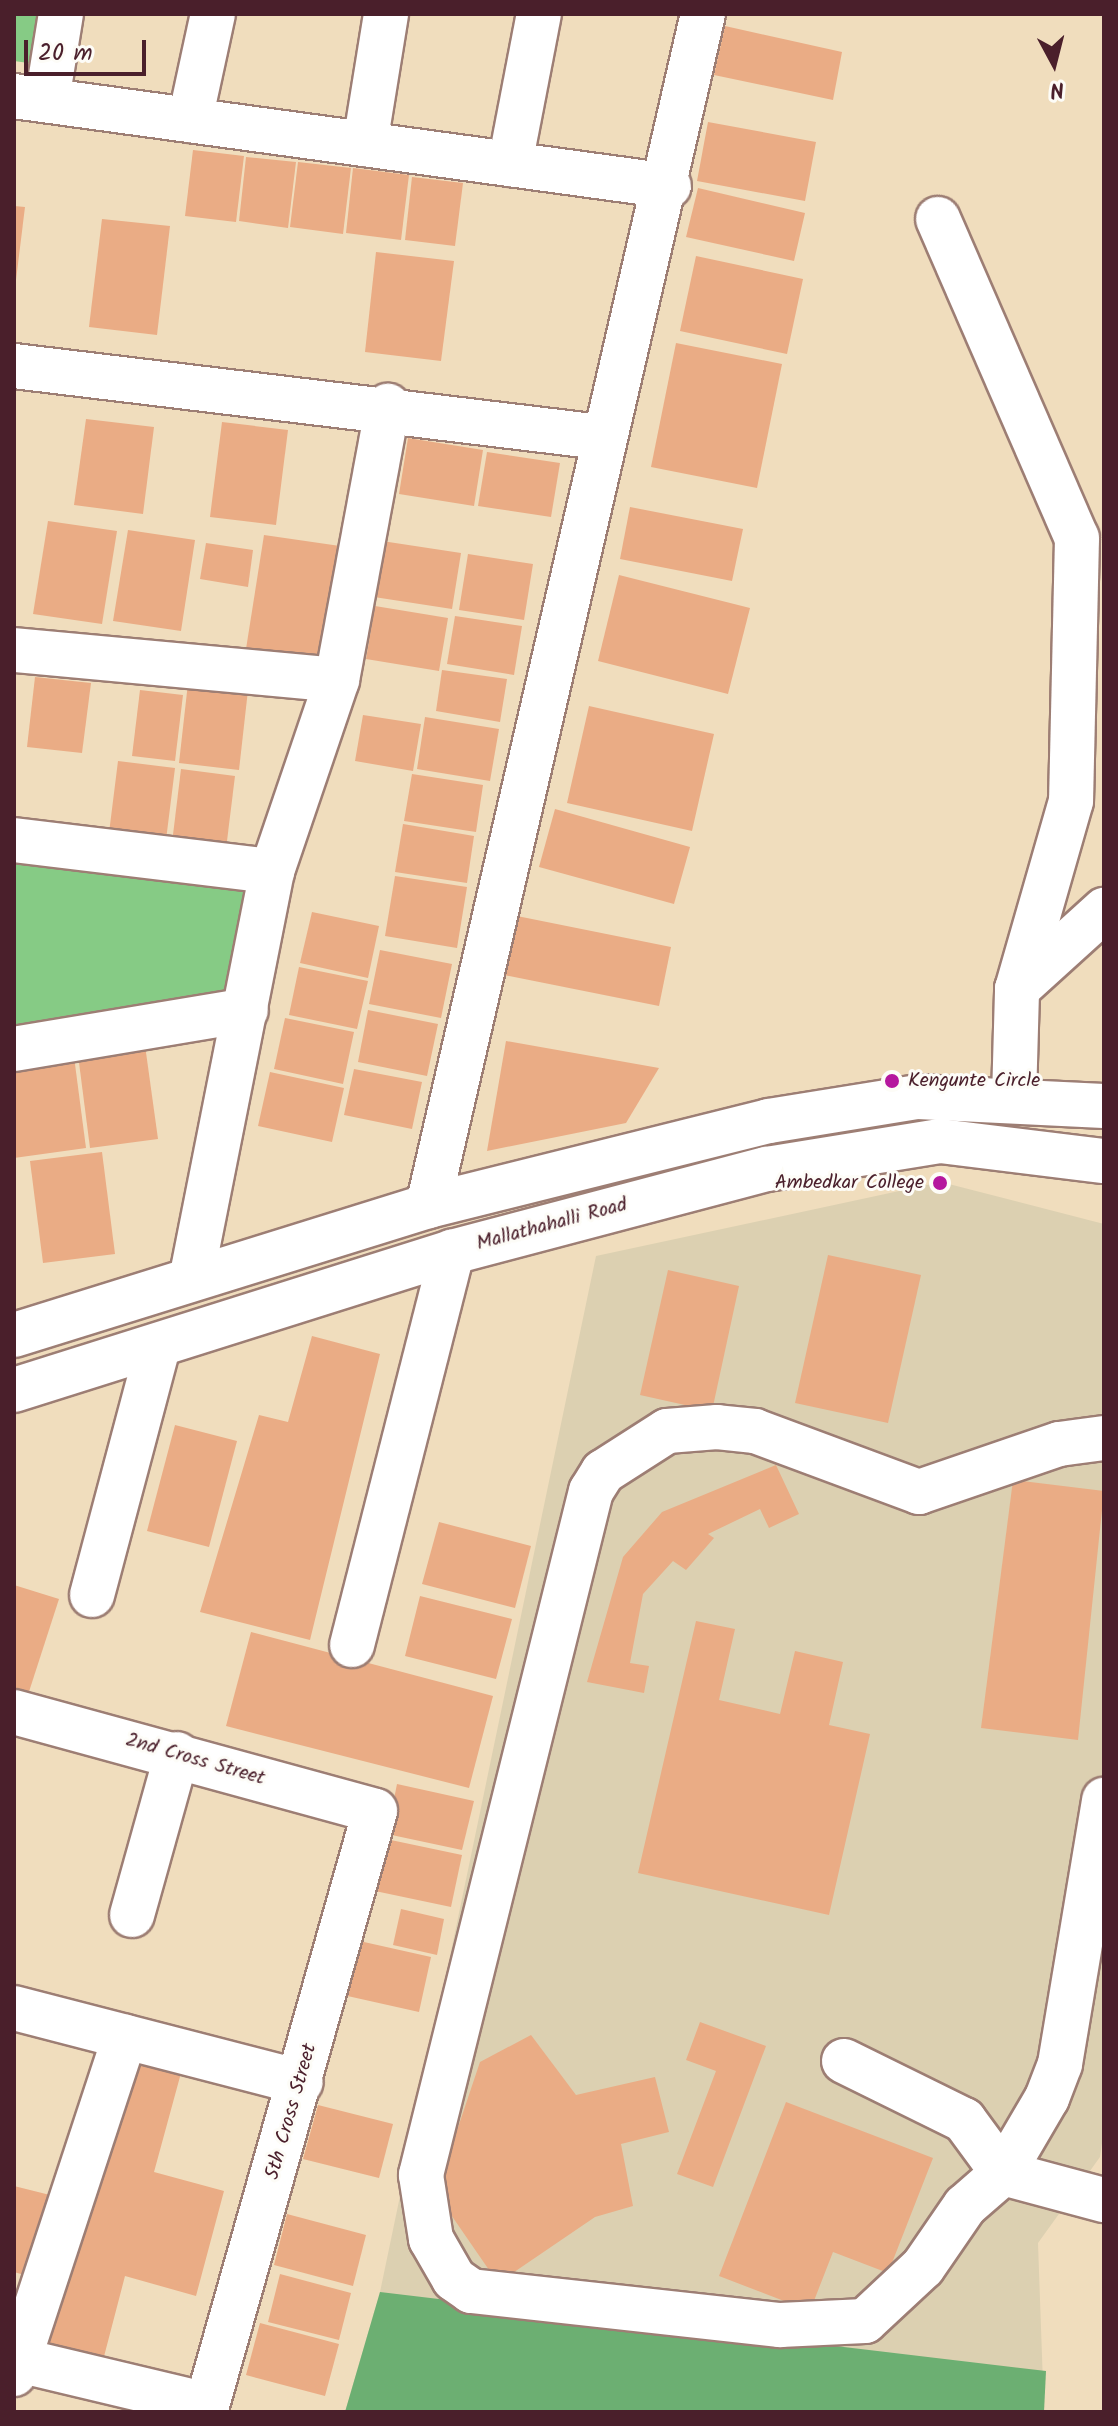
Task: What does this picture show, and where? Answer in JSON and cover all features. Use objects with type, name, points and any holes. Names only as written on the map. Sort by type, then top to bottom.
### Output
[{"type":"street","points":[[61,14],[31,98],[669,186]]},
{"type":"street","points":[[190,120],[213,14]]},
{"type":"street","points":[[365,144],[386,14]]},
{"type":"street","points":[[510,164],[539,14]]},
{"type":"street","points":[[428,1206],[601,437],[669,186],[703,14]]},
{"type":"street","points":[[938,219],[1077,538],[1071,801],[1017,989],[1014,1099]]},
{"type":"street","points":[[14,366],[388,406],[601,437]]},
{"type":"street","points":[[192,1275],[272,871],[337,680],[388,406]]},
{"type":"street","points":[[14,650],[337,680]]},
{"type":"street","points":[[14,840],[272,871]]},
{"type":"street","points":[[1017,989],[1104,910]]},
{"type":"street","points":[[14,1049],[246,1010]]},
{"type":"street","points":[[14,1335],[192,1275],[428,1206],[858,1102],[1014,1099],[1104,1106]]},
{"type":"street","name":"Mallathahalli Road","points":[[14,1390],[452,1252],[767,1169],[940,1141],[1104,1161]]},
{"type":"street","points":[[352,1645],[452,1252]]},
{"type":"street","points":[[92,1595],[158,1347]]},
{"type":"street","points":[[1104,1438],[1059,1444],[919,1492],[755,1431],[717,1427],[667,1431],[603,1472],[591,1491],[429,2145],[422,2208],[440,2259],[471,2291],[835,2328],[865,2321],[940,2248],[965,2206],[1003,2173],[1060,2064],[1104,1800]]},
{"type":"street","name":"2nd Cross Street","points":[[14,1712],[177,1754],[375,1811]]},
{"type":"street","points":[[132,1915],[177,1754]]},
{"type":"street","name":"5th Cross Street","points":[[206,2408],[301,2082],[375,1811]]},
{"type":"street","points":[[14,2008],[301,2082]]},
{"type":"street","points":[[125,2037],[15,2365],[206,2408]]},
{"type":"street","points":[[844,2061],[964,2120],[1003,2173],[1104,2200]]},
{"type":"shaded area","points":[[941,1182],[1104,1224],[1104,2129],[1100,2157],[1038,2243],[1044,2412],[345,2412],[380,2292],[596,1256]]},
{"type":"green space","points":[[14,14],[44,14],[36,64],[14,61]]},
{"type":"green space","points":[[14,854],[285,885],[256,992],[14,1034]]},
{"type":"green space","points":[[380,2292],[1046,2371],[1044,2412],[345,2412]]},
{"type":"building","points":[[725,26],[842,52],[833,100],[714,75]]},
{"type":"building","points":[[708,122],[816,142],[805,201],[697,181]]},
{"type":"building","points":[[193,150],[244,156],[236,222],[185,216]]},
{"type":"building","points":[[246,157],[296,162],[288,228],[239,221]]},
{"type":"building","points":[[298,162],[351,168],[343,234],[290,227]]},
{"type":"building","points":[[353,168],[409,175],[401,240],[346,233]]},
{"type":"building","points":[[412,177],[463,183],[455,246],[405,240]]},
{"type":"building","points":[[698,188],[805,213],[794,261],[686,237]]},
{"type":"building","points":[[14,206],[25,207],[16,280],[14,280]]},
{"type":"building","points":[[102,219],[170,226],[157,335],[89,327]]},
{"type":"building","points":[[376,252],[454,261],[441,361],[365,352]]},
{"type":"building","points":[[696,256],[803,279],[787,354],[680,331]]},
{"type":"building","points":[[676,343],[782,364],[757,488],[651,467]]},
{"type":"building","points":[[86,419],[154,427],[143,514],[74,505]]},
{"type":"building","points":[[222,422],[288,430],[276,525],[210,517]]},
{"type":"building","points":[[408,438],[483,450],[474,506],[399,494]]},
{"type":"building","points":[[487,452],[560,463],[551,517],[478,506]]},
{"type":"building","points":[[630,507],[743,529],[732,581],[620,559]]},
{"type":"building","points":[[48,521],[117,531],[102,624],[33,614]]},
{"type":"building","points":[[128,530],[195,540],[181,631],[113,621]]},
{"type":"building","points":[[264,535],[340,546],[322,660],[246,649]]},
{"type":"building","points":[[382,541],[461,553],[452,609],[374,597]]},
{"type":"building","points":[[206,543],[253,550],[248,587],[200,579]]},
{"type":"building","points":[[468,554],[533,564],[524,620],[459,610]]},
{"type":"building","points":[[619,575],[750,608],[728,694],[598,661]]},
{"type":"building","points":[[375,606],[448,618],[439,671],[366,659]]},
{"type":"building","points":[[455,616],[522,626],[514,675],[447,664]]},
{"type":"building","points":[[442,670],[507,679],[500,722],[436,711]]},
{"type":"building","points":[[35,677],[91,683],[82,753],[27,747]]},
{"type":"building","points":[[188,683],[248,690],[239,770],[179,763]]},
{"type":"building","points":[[140,690],[183,695],[175,761],[132,756]]},
{"type":"building","points":[[589,706],[714,734],[692,831],[567,803]]},
{"type":"building","points":[[363,715],[421,724],[413,771],[355,761]]},
{"type":"building","points":[[425,717],[499,729],[490,781],[417,769]]},
{"type":"building","points":[[118,761],[175,768],[166,840],[109,833]]},
{"type":"building","points":[[181,769],[235,776],[226,849],[172,843]]},
{"type":"building","points":[[412,774],[483,785],[476,832],[404,821]]},
{"type":"building","points":[[555,809],[690,847],[674,904],[539,867]]},
{"type":"building","points":[[403,824],[474,836],[467,883],[395,872]]},
{"type":"building","points":[[395,876],[467,887],[457,948],[385,936]]},
{"type":"building","points":[[312,912],[379,926],[368,978],[300,963]]},
{"type":"building","points":[[517,916],[671,947],[659,1006],[504,975]]},
{"type":"building","points":[[380,950],[452,964],[441,1018],[369,1004]]},
{"type":"building","points":[[299,967],[368,981],[357,1029],[289,1015]]},
{"type":"building","points":[[368,1010],[438,1024],[427,1076],[358,1062]]},
{"type":"building","points":[[285,1018],[354,1032],[343,1084],[274,1069]]},
{"type":"building","points":[[144,1038],[158,1139],[90,1148],[77,1047]]},
{"type":"building","points":[[506,1041],[659,1068],[626,1123],[487,1151]]},
{"type":"building","points":[[73,1049],[86,1148],[14,1158],[14,1056]]},
{"type":"building","points":[[354,1069],[422,1082],[412,1129],[344,1115]]},
{"type":"building","points":[[270,1072],[344,1088],[332,1142],[258,1126]]},
{"type":"building","points":[[102,1152],[115,1254],[43,1263],[30,1161]]},
{"type":"building","points":[[828,1255],[921,1275],[888,1423],[795,1403]]},
{"type":"building","points":[[668,1270],[739,1286],[712,1411],[640,1395]]},
{"type":"building","points":[[312,1336],[380,1354],[310,1640],[200,1612],[259,1415],[288,1422]]},
{"type":"building","points":[[175,1425],[237,1441],[209,1547],[147,1531]]},
{"type":"building","points":[[776,1465],[799,1514],[769,1528],[760,1509],[708,1534],[714,1538],[686,1570],[673,1561],[643,1594],[630,1663],[649,1666],[644,1693],[587,1682],[623,1557],[662,1512]]},
{"type":"building","points":[[1013,1480],[1104,1491],[1078,1740],[981,1728]]},
{"type":"building","points":[[439,1522],[531,1546],[515,1608],[422,1584]]},
{"type":"building","points":[[14,1585],[59,1599],[25,1704],[14,1701]]},
{"type":"building","points":[[420,1596],[512,1619],[496,1679],[405,1656]]},
{"type":"building","points":[[696,1621],[735,1629],[719,1700],[780,1714],[795,1651],[843,1662],[829,1725],[870,1734],[829,1915],[638,1873]]},
{"type":"building","points":[[251,1632],[493,1696],[469,1788],[226,1726]]},
{"type":"building","points":[[397,1784],[474,1801],[462,1850],[387,1834]]},
{"type":"building","points":[[386,1839],[462,1855],[451,1907],[375,1891]]},
{"type":"building","points":[[401,1909],[444,1919],[437,1955],[393,1945]]},
{"type":"building","points":[[355,1940],[431,1957],[419,2012],[343,1995]]},
{"type":"building","points":[[700,2022],[766,2046],[713,2187],[677,2174],[716,2071],[686,2060]]},
{"type":"building","points":[[531,2035],[576,2095],[655,2077],[669,2132],[621,2144],[633,2206],[595,2217],[498,2283],[436,2193],[480,2062]]},
{"type":"building","points":[[124,2058],[181,2073],[154,2172],[224,2191],[196,2296],[125,2276],[101,2368],[39,2351]]},
{"type":"building","points":[[786,2102],[933,2158],[888,2273],[833,2252],[810,2311],[719,2276]]},
{"type":"building","points":[[318,2105],[393,2124],[379,2178],[303,2159]]},
{"type":"building","points":[[14,2186],[50,2195],[28,2276],[14,2272]]},
{"type":"building","points":[[287,2214],[366,2235],[353,2286],[274,2265]]},
{"type":"building","points":[[280,2274],[351,2293],[339,2340],[268,2322]]},
{"type":"building","points":[[260,2323],[339,2344],[325,2396],[246,2375]]},
{"type":"place","name":"Kengunte Circle","points":[[892,1081]]},
{"type":"place","name":"Ambedkar College","points":[[940,1183]]}]
